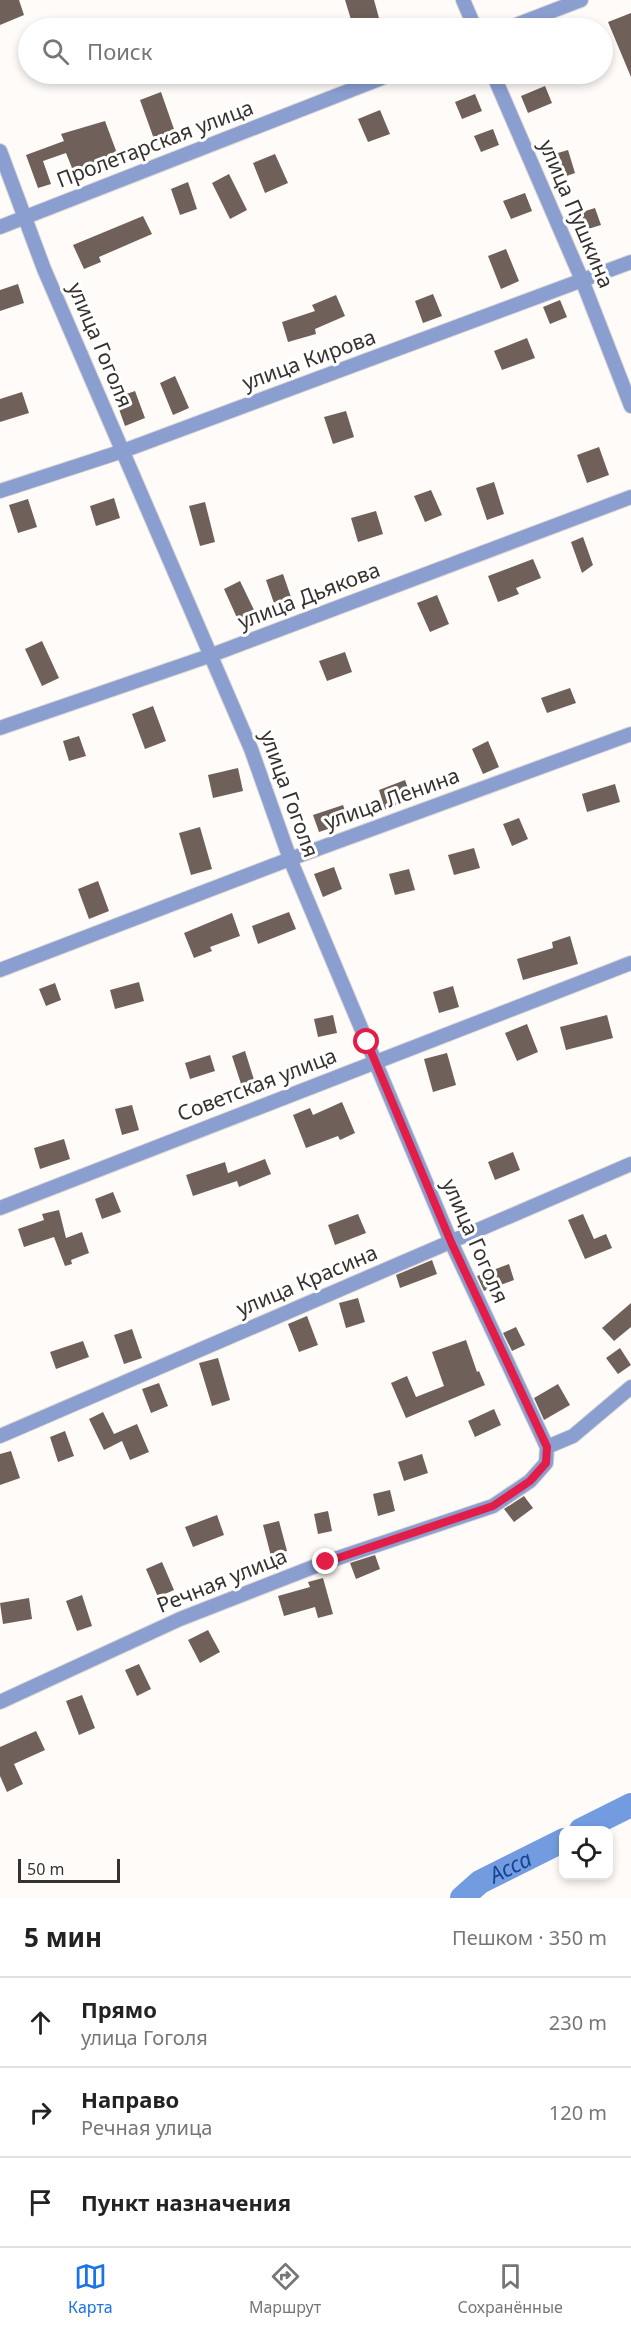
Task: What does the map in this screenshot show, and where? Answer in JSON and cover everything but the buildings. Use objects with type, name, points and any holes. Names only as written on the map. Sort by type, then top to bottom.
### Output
[{"type":"street","points":[[463,0],[471,18]]},
{"type":"street","points":[[534,18],[581,0]]},
{"type":"street","name":"Пролетарская улица","points":[[0,227],[366,84]]},
{"type":"street","name":"улица Пушкина","points":[[498,84],[582,280],[631,406]]},
{"type":"street","name":"улица Гоголя","points":[[0,151],[44,269],[251,749],[290,859],[451,1242],[547,1447]]},
{"type":"street","name":"улица Кирова","points":[[0,491],[123,452],[631,262]]},
{"type":"street","name":"улица Дьякова","points":[[0,728],[209,656],[631,497]]},
{"type":"street","name":"улица Ленина","points":[[0,970],[290,859],[631,734]]},
{"type":"street","name":"Советская улица","points":[[0,1208],[631,963]]},
{"type":"street","name":"улица Красина","points":[[0,1437],[631,1164]]},
{"type":"street","points":[[547,1447],[573,1436],[631,1388]]},
{"type":"street","name":"Речная улица","points":[[0,1702],[180,1619],[326,1562],[493,1506],[535,1475],[546,1463],[547,1447]]},
{"type":"waterway","name":"Асса","points":[[589,1826],[631,1805]]},
{"type":"waterway","name":"Асса","points":[[462,1898],[480,1882],[559,1842]]},
{"type":"route","points":[[326,1562],[493,1506],[530,1481],[546,1463],[547,1447],[451,1242],[367,1042]]}]
